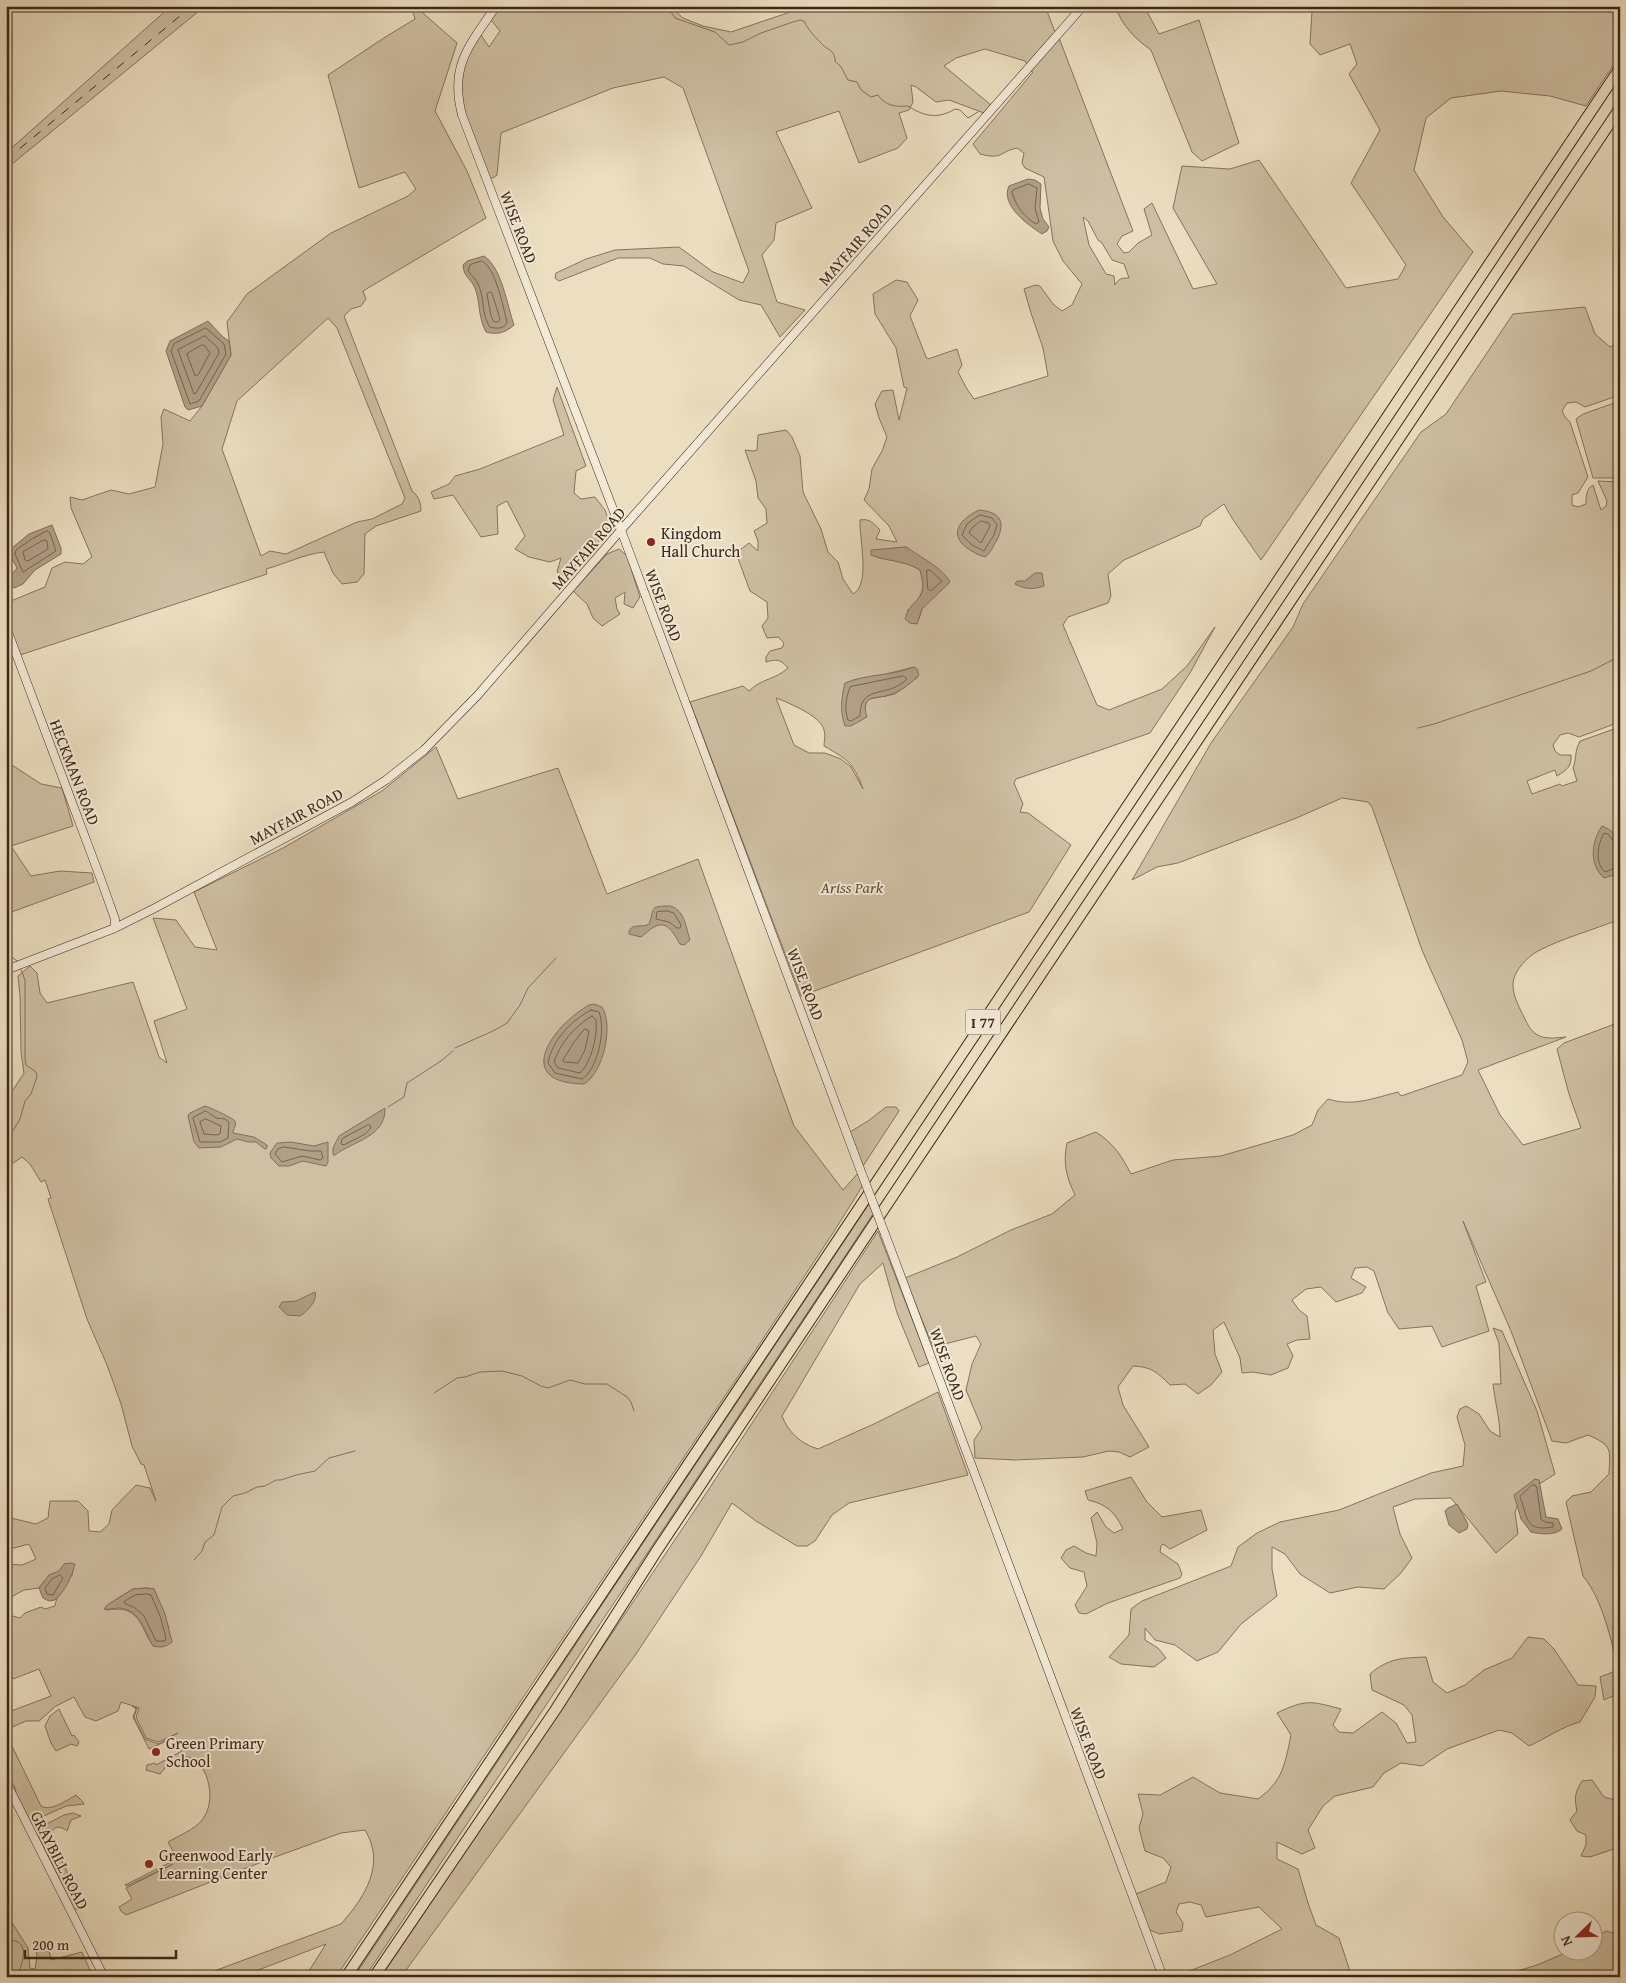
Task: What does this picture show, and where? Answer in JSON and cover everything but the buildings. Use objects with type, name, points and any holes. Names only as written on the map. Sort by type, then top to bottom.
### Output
[{"type":"highway","name":"I 77","points":[[346,1977],[1620,68]]},
{"type":"highway","name":"I 77","points":[[374,1977],[556,1709],[656,1552],[1620,108]]},
{"type":"street","name":"WISE ROAD","points":[[496,6],[467,50],[460,66],[457,82],[460,109],[621,530],[1162,1977]]},
{"type":"street","name":"MAYFAIR ROAD","points":[[7,970],[115,928],[342,808],[405,766],[439,736],[477,696],[1083,6]]},
{"type":"street","name":"HECKMAN ROAD","points":[[6,627],[100,877],[115,919],[115,928]]},
{"type":"street","name":"GRAYBILL ROAD","points":[[6,1782],[104,1977]]},
{"type":"green space","points":[[171,6],[205,6],[6,169],[6,153]]},
{"type":"green space","points":[[411,6],[421,6],[424,14],[457,43],[435,111],[467,171],[486,218],[363,291],[366,299],[361,306],[351,309],[344,316],[412,491],[419,500],[421,511],[376,526],[365,534],[364,574],[357,582],[342,584],[333,573],[324,552],[317,553],[266,569],[267,574],[20,655],[6,617],[6,603],[45,587],[52,568],[65,562],[83,564],[92,557],[71,508],[70,497],[82,500],[111,490],[129,494],[155,487],[163,444],[161,417],[164,409],[190,421],[202,406],[231,355],[227,322],[247,294],[331,233],[408,196],[416,189],[405,172],[359,188],[328,75],[415,19]],"holes":[[[328,318],[337,328],[405,498],[402,504],[372,519],[357,522],[286,554],[270,551],[261,556],[222,449],[237,401]]]},
{"type":"green space","points":[[500,6],[670,6],[683,18],[703,26],[731,32],[808,6],[1045,6],[1055,32],[1027,64],[1025,61],[985,49],[956,58],[944,66],[991,105],[984,113],[949,100],[936,102],[911,85],[913,102],[909,110],[899,113],[907,138],[898,148],[859,163],[839,111],[776,132],[812,208],[776,223],[774,240],[762,255],[777,302],[805,310],[780,337],[761,305],[739,300],[684,266],[663,264],[650,258],[618,258],[559,281],[555,278],[556,273],[586,259],[615,250],[679,247],[713,272],[743,283],[749,271],[683,88],[664,77],[613,88],[501,133],[497,175],[493,178],[488,178],[465,118],[460,92],[460,80],[465,62],[481,35],[489,47],[500,31],[491,20]]},
{"type":"green space","points":[[1115,6],[1144,6],[1159,34],[1199,20],[1239,143],[1202,161],[1192,152],[1151,50],[1129,31]]},
{"type":"green space","name":"Ariss Park","points":[[1335,6],[1620,6],[1620,55],[1586,106],[1550,96],[1501,91],[1451,98],[1426,118],[1414,170],[1443,217],[1473,252],[1261,560],[1224,504],[1203,519],[1200,526],[1124,560],[1108,574],[1111,596],[1108,603],[1068,617],[1063,625],[1097,705],[1109,710],[1162,689],[1187,666],[1215,627],[1190,673],[1150,733],[1016,779],[1014,783],[1023,804],[1020,812],[1028,813],[1071,845],[1029,912],[801,996],[690,702],[743,686],[749,691],[788,668],[778,661],[766,662],[766,657],[770,651],[782,648],[784,643],[778,637],[767,638],[762,626],[768,618],[767,602],[750,591],[736,553],[749,543],[758,551],[758,541],[754,531],[767,523],[766,509],[758,498],[756,481],[745,450],[757,450],[758,435],[786,430],[792,437],[800,456],[803,492],[821,529],[828,552],[838,562],[843,579],[853,594],[862,581],[863,571],[860,520],[869,521],[880,530],[876,539],[897,542],[889,526],[864,500],[869,489],[872,469],[887,437],[875,404],[882,391],[893,390],[899,420],[907,388],[904,387],[896,348],[875,314],[873,294],[896,280],[907,282],[918,300],[910,316],[926,357],[928,359],[957,349],[962,365],[958,372],[974,399],[1048,376],[1043,348],[1024,289],[1035,285],[1040,286],[1053,304],[1062,311],[1072,305],[1082,284],[1063,261],[1053,241],[1044,177],[1025,168],[1022,163],[1024,153],[1017,148],[993,156],[980,154],[973,144],[1033,72],[1029,70],[1059,38],[1133,231],[1122,236],[1117,244],[1124,253],[1129,252],[1138,243],[1152,235],[1144,209],[1152,203],[1193,289],[1217,284],[1173,208],[1182,166],[1230,169],[1259,160],[1346,288],[1398,279],[1406,265],[1351,183],[1380,130],[1349,74],[1357,64],[1350,44],[1320,55],[1310,44],[1312,11]],"holes":[[[1083,217],[1088,221],[1112,260],[1124,264],[1129,278],[1121,279],[1115,285],[1114,276],[1106,274],[1089,245]],[[906,547],[948,579],[922,609],[919,619],[907,611],[921,593],[923,583],[920,570],[908,563],[879,558],[871,551]],[[914,667],[918,677],[895,694],[870,699],[866,703],[865,710],[853,680]],[[776,698],[811,715],[822,725],[825,732],[824,746],[839,755],[853,767],[863,789],[851,767],[841,759],[825,753],[809,753],[794,745]]]},
{"type":"green space","points":[[1585,307],[1595,334],[1610,347],[1620,342],[1620,395],[1585,407],[1576,402],[1567,403],[1562,411],[1570,422],[1588,477],[1578,493],[1572,495],[1572,505],[1578,507],[1586,504],[1586,496],[1593,485],[1601,510],[1606,506],[1607,501],[1598,481],[1620,482],[1620,722],[1579,737],[1568,733],[1560,735],[1553,745],[1555,751],[1560,755],[1571,755],[1571,762],[1568,767],[1557,776],[1555,770],[1527,781],[1532,794],[1560,784],[1562,786],[1577,781],[1573,768],[1580,741],[1620,727],[1620,919],[1548,946],[1530,957],[1518,969],[1513,983],[1515,997],[1532,1031],[1541,1037],[1566,1037],[1478,1070],[1500,1115],[1523,1145],[1581,1128],[1569,1094],[1557,1049],[1564,1043],[1620,1022],[1620,1693],[1604,1700],[1600,1677],[1618,1670],[1601,1608],[1590,1585],[1583,1576],[1566,1502],[1572,1496],[1591,1492],[1609,1474],[1610,1459],[1608,1449],[1602,1442],[1588,1435],[1566,1443],[1552,1441],[1511,1331],[1463,1221],[1486,1282],[1476,1286],[1489,1331],[1442,1347],[1432,1326],[1399,1329],[1388,1313],[1374,1271],[1367,1267],[1355,1268],[1351,1278],[1366,1287],[1362,1293],[1336,1302],[1321,1287],[1306,1289],[1292,1300],[1299,1310],[1307,1316],[1310,1339],[1297,1340],[1287,1344],[1293,1356],[1288,1368],[1271,1375],[1253,1372],[1242,1373],[1240,1358],[1224,1322],[1213,1330],[1215,1354],[1222,1372],[1211,1385],[1198,1394],[1185,1384],[1170,1385],[1154,1371],[1133,1366],[1118,1387],[1123,1405],[1149,1447],[1130,1457],[1119,1452],[1109,1451],[1083,1457],[1015,1460],[975,1458],[974,1440],[982,1428],[966,1390],[972,1364],[981,1344],[976,1336],[933,1347],[905,1278],[957,1257],[1011,1230],[1052,1214],[1075,1195],[1066,1169],[1067,1143],[1096,1132],[1117,1151],[1131,1174],[1173,1160],[1221,1156],[1293,1135],[1312,1125],[1318,1110],[1328,1099],[1355,1102],[1398,1092],[1401,1096],[1462,1075],[1468,1062],[1462,1040],[1422,950],[1372,807],[1368,802],[1342,798],[1294,819],[1178,863],[1157,867],[1132,880],[1211,743],[1293,627],[1303,604],[1421,432],[1446,414],[1513,314]]},
{"type":"green space","points":[[557,387],[586,466],[576,471],[574,493],[581,499],[595,497],[605,510],[610,525],[603,537],[565,576],[557,572],[561,558],[550,562],[529,557],[515,549],[525,536],[507,501],[497,506],[498,534],[481,537],[453,495],[434,499],[431,492],[449,484],[455,476],[480,469],[564,435],[553,400]]},
{"type":"green space","points":[[1620,401],[1620,478],[1593,478],[1576,419],[1583,414]]},
{"type":"green space","points":[[619,549],[627,556],[640,597],[633,608],[624,604],[625,592],[615,598],[620,614],[602,626],[593,618],[587,604],[573,591],[607,554]]},
{"type":"green space","points":[[436,747],[458,799],[558,768],[607,894],[698,859],[794,1126],[843,1190],[859,1172],[863,1185],[743,1369],[336,1977],[305,1977],[326,1944],[240,1977],[198,1977],[341,1924],[358,1903],[370,1880],[373,1868],[371,1843],[365,1830],[341,1833],[126,1915],[119,1907],[132,1899],[126,1888],[173,1864],[127,1886],[125,1885],[171,1862],[169,1856],[174,1853],[168,1842],[195,1827],[202,1820],[207,1810],[210,1799],[209,1786],[206,1775],[200,1765],[193,1759],[184,1757],[171,1761],[160,1774],[146,1770],[147,1765],[155,1763],[156,1765],[182,1751],[175,1737],[149,1749],[133,1717],[136,1709],[132,1706],[137,1708],[134,1717],[145,1739],[158,1744],[178,1733],[158,1742],[146,1738],[136,1717],[139,1708],[121,1702],[118,1711],[96,1721],[85,1717],[74,1697],[56,1706],[39,1721],[26,1721],[6,1730],[6,1713],[51,1696],[39,1669],[13,1679],[6,1662],[6,1620],[13,1616],[20,1618],[25,1613],[41,1607],[45,1609],[55,1606],[59,1594],[73,1574],[57,1572],[50,1575],[39,1588],[24,1590],[11,1597],[9,1593],[6,1593],[6,1564],[22,1565],[36,1559],[29,1544],[14,1548],[6,1546],[6,1519],[11,1518],[36,1524],[48,1518],[50,1501],[78,1501],[88,1511],[89,1531],[100,1532],[109,1524],[112,1510],[136,1485],[150,1488],[156,1501],[144,1465],[141,1464],[132,1446],[121,1404],[87,1319],[48,1199],[51,1198],[45,1180],[41,1182],[30,1164],[22,1157],[6,1168],[6,1106],[9,1096],[24,1073],[21,1052],[18,976],[30,966],[37,973],[40,993],[47,1003],[133,982],[159,1057],[167,1063],[154,1021],[187,1009],[153,918],[176,920],[195,947],[217,950],[194,892],[283,848],[382,791]],"holes":[[[133,1589],[154,1589],[169,1628],[153,1646],[141,1623],[132,1613],[126,1610],[106,1610],[115,1600]]]},
{"type":"green space","points":[[6,761],[41,784],[62,788],[73,826],[11,846],[31,876],[60,871],[92,873],[94,882],[6,914]]},
{"type":"green space","points":[[886,1107],[896,1107],[899,1111],[863,1166],[850,1132]]},
{"type":"green space","points":[[869,1204],[873,1214],[365,1977],[354,1977]]},
{"type":"green space","points":[[878,1231],[929,1363],[919,1367],[897,1313],[883,1263],[860,1284],[782,1416],[796,1437],[818,1449],[938,1392],[968,1475],[849,1503],[832,1515],[815,1541],[807,1546],[797,1546],[756,1521],[732,1503],[701,1556],[636,1654],[401,1977],[381,1977],[703,1498]]},
{"type":"green space","points":[[1493,1328],[1502,1331],[1537,1411],[1555,1474],[1521,1496],[1515,1512],[1518,1534],[1496,1553],[1451,1498],[1415,1499],[1393,1507],[1400,1534],[1412,1558],[1401,1573],[1384,1589],[1358,1587],[1330,1593],[1300,1574],[1285,1554],[1272,1547],[1272,1569],[1277,1596],[1241,1624],[1218,1652],[1197,1661],[1175,1645],[1155,1640],[1145,1628],[1145,1640],[1158,1648],[1166,1658],[1154,1667],[1121,1664],[1109,1657],[1129,1635],[1131,1609],[1142,1601],[1231,1566],[1238,1547],[1257,1533],[1280,1522],[1339,1510],[1431,1473],[1463,1466],[1465,1445],[1457,1417],[1460,1409],[1466,1406],[1479,1414],[1490,1431],[1500,1437],[1493,1384],[1501,1384],[1499,1343]]},
{"type":"green space","points":[[1131,1477],[1147,1502],[1162,1517],[1201,1510],[1207,1530],[1170,1549],[1163,1544],[1161,1546],[1160,1552],[1178,1564],[1182,1574],[1180,1578],[1108,1603],[1086,1614],[1079,1613],[1075,1605],[1087,1586],[1084,1572],[1070,1568],[1061,1558],[1066,1550],[1074,1546],[1096,1556],[1097,1543],[1091,1518],[1097,1512],[1106,1527],[1114,1533],[1123,1529],[1117,1518],[1105,1506],[1088,1500],[1085,1491]]},
{"type":"green space","points":[[1528,1637],[1544,1639],[1554,1649],[1578,1685],[1596,1686],[1595,1697],[1580,1722],[1529,1746],[1512,1733],[1499,1730],[1447,1749],[1422,1766],[1401,1763],[1384,1773],[1373,1787],[1335,1796],[1323,1806],[1308,1830],[1315,1848],[1302,1854],[1277,1842],[1277,1859],[1298,1869],[1316,1925],[1339,1938],[1352,1977],[1174,1977],[1230,1955],[1282,1929],[1259,1907],[1206,1917],[1201,1905],[1190,1902],[1179,1904],[1176,1912],[1183,1923],[1182,1931],[1159,1934],[1148,1929],[1136,1894],[1166,1882],[1171,1867],[1163,1858],[1145,1851],[1139,1828],[1143,1814],[1138,1794],[1160,1795],[1193,1777],[1220,1793],[1258,1799],[1278,1778],[1287,1755],[1291,1735],[1277,1713],[1302,1703],[1322,1704],[1341,1709],[1333,1725],[1339,1732],[1353,1733],[1382,1712],[1396,1723],[1407,1743],[1416,1742],[1412,1715],[1404,1705],[1372,1690],[1370,1674],[1389,1662],[1426,1657],[1433,1682],[1447,1693],[1465,1685],[1484,1670],[1512,1658]]},
{"type":"green space","points":[[59,1709],[72,1736],[74,1735],[79,1742],[77,1746],[71,1744],[56,1751],[45,1726],[50,1716]]},
{"type":"green space","points":[[6,1739],[11,1744],[41,1806],[49,1808],[76,1795],[84,1804],[66,1806],[31,1821],[15,1793],[16,1790],[6,1770]]},
{"type":"green space","points":[[1592,1780],[1604,1797],[1615,1800],[1620,1805],[1620,1847],[1590,1857],[1581,1856],[1586,1845],[1586,1835],[1577,1831],[1570,1820],[1577,1811],[1576,1795],[1582,1781]]},
{"type":"green space","points":[[73,1813],[81,1816],[71,1820],[67,1831],[62,1828],[54,1828],[50,1836],[82,1903],[82,1907],[79,1910],[73,1908],[38,1834],[39,1828],[64,1815]]},
{"type":"green space","points":[[6,1913],[28,1948],[30,1968],[35,1969],[37,1956],[35,1944],[41,1941],[49,1950],[51,1960],[82,1952],[93,1977],[6,1977]]},
{"type":"green space","points":[[1604,1932],[1620,1935],[1617,1958],[1620,1977],[1498,1977],[1554,1958],[1554,1960],[1604,1960]]},
{"type":"water","points":[[1028,179],[1035,180],[1041,184],[1040,208],[1043,219],[1049,227],[1042,234],[1017,214],[1008,200],[1009,186]]},
{"type":"water","points":[[484,256],[500,278],[514,325],[501,333],[486,332],[481,320],[478,297],[474,286],[466,275],[463,265],[467,261]]},
{"type":"water","points":[[208,321],[229,341],[231,355],[202,406],[188,410],[185,407],[166,351],[170,341]]},
{"type":"water","points":[[979,510],[996,515],[1001,523],[997,540],[985,557],[967,548],[958,537],[959,526],[962,522]]},
{"type":"water","points":[[52,525],[61,548],[61,554],[35,570],[23,584],[14,588],[9,584],[8,579],[17,568],[10,555],[12,548],[29,534]]},
{"type":"water","points":[[906,547],[937,568],[950,582],[922,609],[917,624],[910,623],[905,619],[923,588],[920,570],[908,564],[871,555],[871,550]]},
{"type":"water","points":[[1035,573],[1042,573],[1044,586],[1029,588],[1015,584],[1017,581],[1025,581]]},
{"type":"water","points":[[914,667],[919,675],[912,682],[891,694],[870,699],[865,705],[867,717],[851,726],[845,726],[842,705],[845,683]]},
{"type":"water","points":[[1602,826],[1609,829],[1616,838],[1620,856],[1620,869],[1614,875],[1604,878],[1596,867],[1593,853],[1598,832]]},
{"type":"water","points":[[671,906],[676,908],[686,925],[690,940],[684,945],[680,944],[667,926],[663,925],[652,928],[641,937],[629,934],[629,931],[635,926],[649,924],[656,907]]},
{"type":"water","points":[[594,1004],[602,1007],[605,1015],[607,1037],[601,1060],[597,1070],[584,1084],[562,1081],[549,1074],[544,1064],[546,1052],[552,1039],[563,1026],[575,1014]]},
{"type":"water","points":[[205,1106],[235,1121],[233,1133],[254,1137],[267,1145],[267,1148],[265,1149],[256,1142],[237,1139],[221,1147],[199,1148],[194,1142],[188,1116],[190,1113]]},
{"type":"water","points":[[385,1108],[384,1118],[374,1132],[333,1155],[333,1148],[339,1136]]},
{"type":"water","points":[[291,1142],[314,1146],[328,1142],[328,1162],[326,1166],[303,1161],[289,1166],[279,1166],[271,1158],[270,1153],[277,1143]]},
{"type":"water","points":[[315,1292],[316,1295],[312,1305],[300,1316],[287,1315],[279,1307],[282,1302],[296,1301]]},
{"type":"water","points":[[1535,1479],[1539,1480],[1546,1517],[1558,1519],[1562,1529],[1555,1533],[1531,1532],[1521,1519],[1514,1495]]},
{"type":"water","points":[[1457,1504],[1468,1524],[1467,1529],[1459,1533],[1449,1525],[1445,1511]]},
{"type":"water","points":[[64,1564],[75,1564],[74,1569],[68,1584],[62,1592],[55,1600],[49,1601],[43,1598],[39,1588],[49,1575],[59,1571]]},
{"type":"water","points":[[133,1589],[154,1589],[165,1614],[172,1642],[165,1646],[153,1646],[141,1622],[133,1613],[120,1608],[104,1609],[107,1605]]},
{"type":"waterway","points":[[667,6],[675,18],[715,32],[729,45],[743,42],[761,33],[793,22],[804,21],[816,38],[831,51],[835,61],[841,67],[848,80],[857,82],[861,90],[871,97],[878,95],[884,102],[891,105],[908,106],[920,113],[932,115],[943,114],[955,109],[960,110],[968,118],[978,112]]},
{"type":"waterway","points":[[1418,728],[1591,671],[1620,656]]},
{"type":"waterway","points":[[6,952],[17,961]]},
{"type":"waterway","points":[[455,1048],[507,1023],[520,1005],[528,988],[556,958]]},
{"type":"waterway","points":[[6,1142],[20,1119],[25,1101],[31,1094],[37,1077],[36,1072],[26,1065],[25,1059],[25,980],[20,967]]},
{"type":"waterway","points":[[388,1107],[404,1097],[407,1083],[453,1051]]},
{"type":"waterway","points":[[434,1393],[457,1378],[480,1372],[502,1371],[522,1376],[548,1388],[570,1380],[585,1384],[607,1384],[627,1397],[634,1411]]},
{"type":"waterway","points":[[194,1560],[202,1551],[205,1542],[214,1535],[222,1507],[233,1496],[265,1486],[276,1480],[315,1471],[329,1458],[355,1451]]},
{"type":"waterway","points":[[6,1931],[10,1940],[17,1942],[23,1949],[18,1977]]},
{"type":"railway","points":[[6,160],[192,6]]},
{"type":"place","name":"Kingdom Hall Church","points":[[651,542]]},
{"type":"place","name":"Green Primary School","points":[[156,1752]]},
{"type":"place","name":"Greenwood Early Learning Center","points":[[149,1864]]}]
